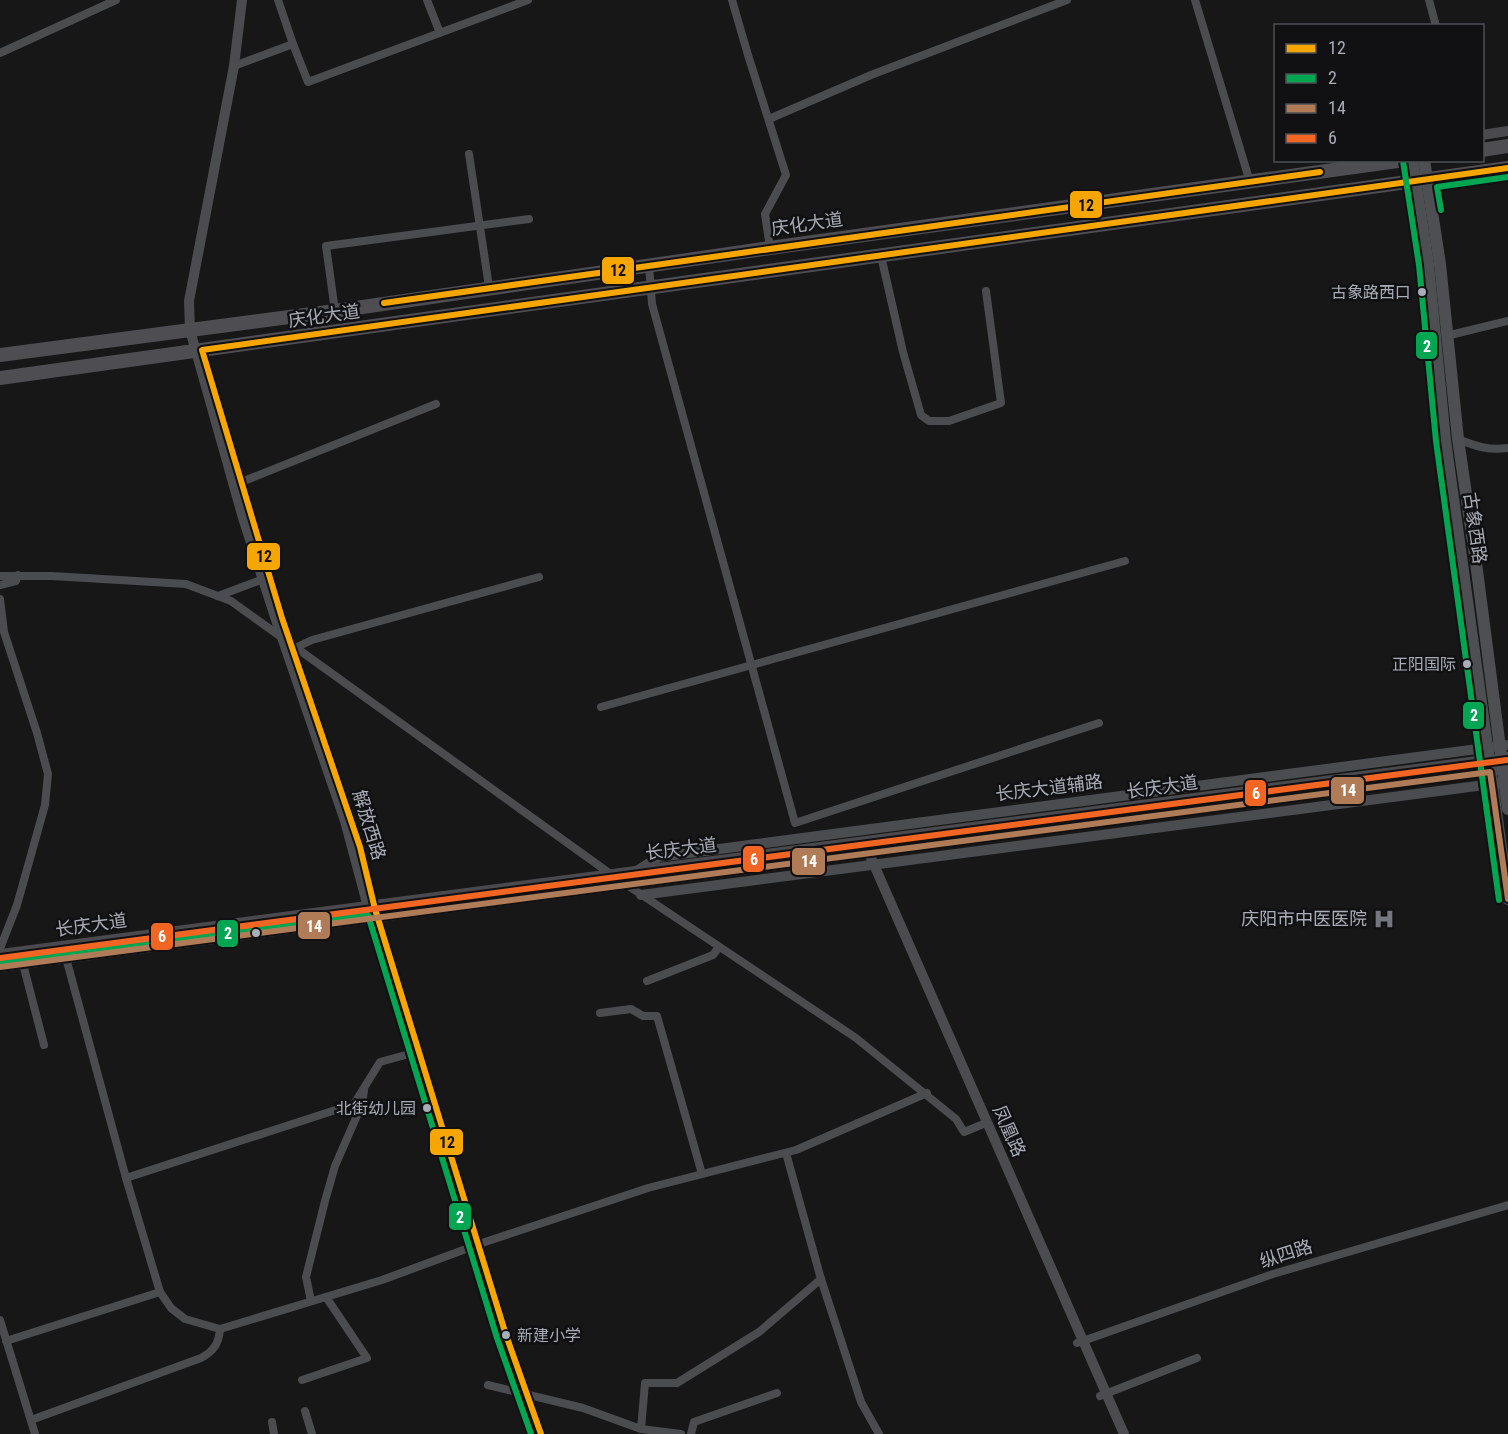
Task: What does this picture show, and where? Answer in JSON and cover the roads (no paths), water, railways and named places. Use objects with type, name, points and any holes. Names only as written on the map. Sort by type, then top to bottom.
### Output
[{"type":"highway","points":[[1484,150],[1508,146]]},
{"type":"highway","name":"庆化大道","points":[[0,356],[1391,162]]},
{"type":"highway","name":"庆化大道","points":[[0,378],[1508,168]]},
{"type":"main road","points":[[1484,135],[1508,131]]},
{"type":"main road","name":"古象西路","points":[[1413,162],[1421,180],[1440,264],[1458,439],[1500,764],[1508,899]]},
{"type":"main road","name":"古象西路","points":[[1424,162],[1421,180],[1444,440],[1508,809]]},
{"type":"main road","name":"长庆大道","points":[[1,950],[371,906],[860,842],[1500,764]]},
{"type":"main road","name":"长庆大道","points":[[0,968],[866,854],[1500,764]]},
{"type":"street","points":[[0,53],[116,0]]},
{"type":"street","name":"解放西路","points":[[242,0],[234,66],[189,301],[193,329],[266,578],[360,847],[374,917],[476,1246],[500,1336],[541,1434]]},
{"type":"street","points":[[278,0],[308,82],[528,0]]},
{"type":"street","points":[[427,0],[440,33]]},
{"type":"street","points":[[732,0],[786,175],[765,214],[770,248]]},
{"type":"street","points":[[769,119],[871,75],[1066,0]]},
{"type":"street","points":[[1195,0],[1250,182]]},
{"type":"street","points":[[1429,0],[1435,24]]},
{"type":"street","points":[[234,66],[293,44]]},
{"type":"street","points":[[469,154],[489,287]]},
{"type":"street","points":[[334,311],[326,246],[529,219]]},
{"type":"street","points":[[881,256],[903,352],[921,415],[929,421],[949,421],[1001,403],[986,291]]},
{"type":"street","points":[[649,265],[652,304],[795,823],[1099,723]]},
{"type":"street","points":[[1446,336],[1508,321]]},
{"type":"street","points":[[237,484],[435,404]]},
{"type":"street","points":[[1458,439],[1490,450],[1508,448]]},
{"type":"street","points":[[601,707],[1125,561]]},
{"type":"street","points":[[0,585],[17,577]]},
{"type":"street","points":[[290,644],[312,640],[539,577]]},
{"type":"street","points":[[0,578],[186,584],[231,601],[626,885],[856,1038],[956,1119],[964,1132],[981,1125]]},
{"type":"street","points":[[218,596],[266,578]]},
{"type":"street","points":[[0,599],[4,632],[48,774],[42,816],[17,905],[1,950]]},
{"type":"street","points":[[641,895],[871,865],[1500,764]]},
{"type":"street","name":"长庆大道辅路","points":[[635,872],[659,856],[1500,764]]},
{"type":"street","name":"凤凰路","points":[[860,842],[1081,1344],[1117,1434]]},
{"type":"street","name":"凤凰路","points":[[871,865],[981,1125],[1081,1344]]},
{"type":"street","points":[[647,981],[713,955],[718,947]]},
{"type":"street","points":[[66,958],[126,1178],[160,1292],[171,1308],[185,1319],[220,1329],[382,1280],[648,1188],[796,1150],[927,1094]]},
{"type":"street","points":[[22,964],[44,1045]]},
{"type":"street","points":[[600,1013],[631,1009],[644,1016],[657,1016],[702,1174]]},
{"type":"street","points":[[126,1178],[354,1104],[380,1062],[417,1052]]},
{"type":"street","points":[[311,1301],[306,1277],[325,1201],[335,1166],[362,1104],[365,1085]]},
{"type":"street","points":[[786,1153],[821,1279],[861,1402],[879,1434]]},
{"type":"street","name":"纵四路","points":[[1081,1344],[1275,1277],[1508,1207]]},
{"type":"street","points":[[641,1429],[645,1383],[677,1383],[759,1332],[821,1279]]},
{"type":"street","points":[[6,1341],[160,1292]]},
{"type":"street","points":[[302,1380],[367,1358],[326,1297]]},
{"type":"street","points":[[0,1320],[35,1434]]},
{"type":"street","points":[[31,1420],[210,1354],[216,1347],[220,1329]]},
{"type":"street","points":[[1103,1395],[1197,1358]]},
{"type":"street","points":[[488,1385],[583,1408],[641,1429],[681,1434]]},
{"type":"street","points":[[691,1434],[694,1422],[777,1393]]},
{"type":"street","name":"解放西路","points":[[524,1394],[534,1434]]},
{"type":"street","name":"凤凰路","points":[[1103,1395],[1124,1434]]},
{"type":"street","points":[[305,1411],[312,1434]]},
{"type":"street","points":[[272,1422],[274,1434]]},
{"type":"place","name":"古象路西口","points":[[1422,292]]},
{"type":"place","name":"正阳国际","points":[[1467,664]]},
{"type":"place","name":"庆阳市中医医院","points":[[1384,919]]},
{"type":"place","name":"北街幼儿园","points":[[427,1108]]},
{"type":"place","name":"新建小学","points":[[506,1335]]}]
